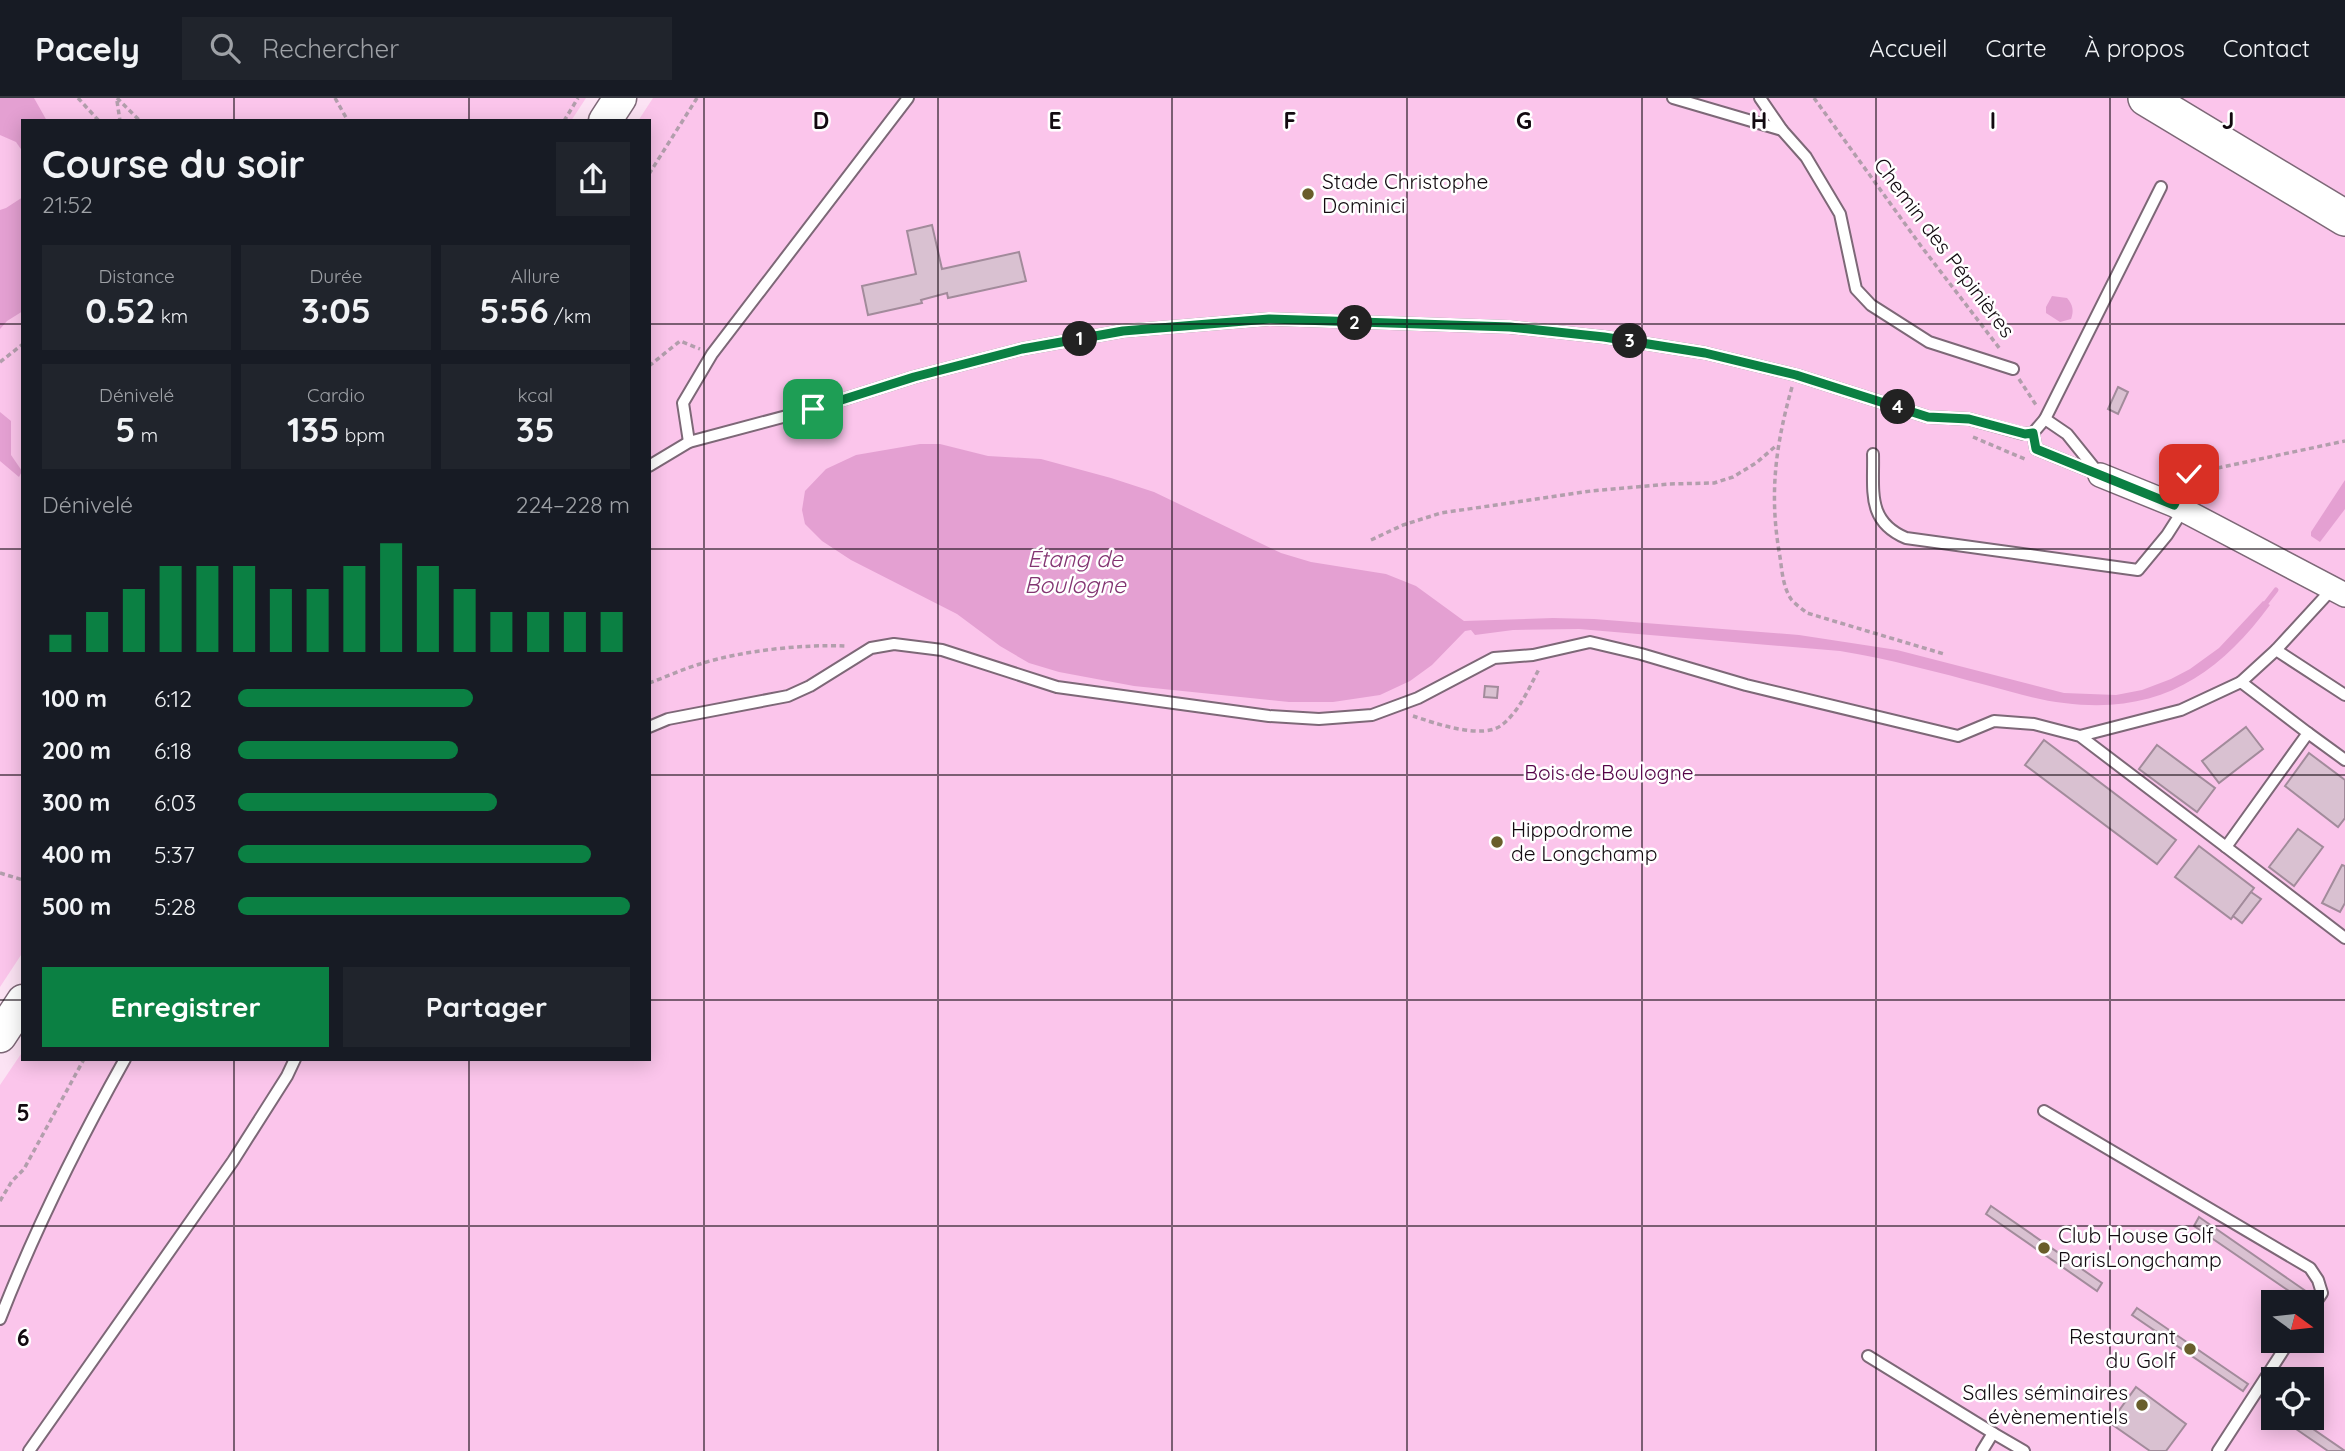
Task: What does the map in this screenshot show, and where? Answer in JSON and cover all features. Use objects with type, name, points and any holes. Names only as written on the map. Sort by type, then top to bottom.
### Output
[{"type":"main road","points":[[606,119],[620,98]]},
{"type":"main road","points":[[2146,98],[2345,218]]},
{"type":"main road","points":[[0,1036],[21,1004]]},
{"type":"street","points":[[2099,481],[2178,507],[2339,591]]},
{"type":"lane","points":[[689,442],[683,402],[712,354],[908,98]]},
{"type":"lane","points":[[1673,98],[1782,130]]},
{"type":"lane","points":[[1760,98],[1782,130],[1806,157],[1840,215],[1856,289],[1871,304],[1929,342],[2013,369]]},
{"type":"lane","points":[[651,465],[689,442],[1022,349],[1123,331],[1269,319],[1510,327],[1604,337],[1705,353],[1796,375],[1928,417],[1969,419],[2025,434],[2033,433],[2045,419],[2161,187]]},
{"type":"lane","points":[[2045,419],[2067,434],[2099,481]]},
{"type":"lane","points":[[2033,433],[2036,449],[2099,481]]},
{"type":"lane","points":[[1873,454],[1874,494],[1878,514],[1883,524],[1906,538],[2138,570],[2167,536],[2178,507]]},
{"type":"lane","points":[[2080,736],[2181,710],[2241,682],[2339,591]]},
{"type":"lane","points":[[651,726],[668,719],[788,696],[810,686],[871,648],[894,644],[942,650],[1058,687],[1269,716],[1319,719],[1372,715],[1393,708],[1418,698],[1494,658],[1533,655],[1590,642],[1746,685],[1958,736],[1994,722],[2034,724],[2080,736],[2345,938]]},
{"type":"lane","points":[[2276,650],[2345,695]]},
{"type":"lane","points":[[2241,682],[2345,760]]},
{"type":"lane","points":[[2226,847],[2308,733]]},
{"type":"lane","points":[[0,1319],[25,1255],[77,1147],[124,1061]]},
{"type":"lane","points":[[29,1451],[233,1161],[288,1076],[294,1061]]},
{"type":"lane","points":[[2044,1111],[2310,1268],[2319,1280],[2321,1290]]},
{"type":"lane","points":[[2218,1451],[2282,1353]]},
{"type":"lane","points":[[1868,1356],[2024,1451]]},
{"type":"lane","points":[[1982,1451],[1993,1433]]},
{"type":"path","points":[[78,98],[97,119]]},
{"type":"path","points":[[117,98],[120,119]]},
{"type":"path","points":[[117,98],[138,119]]},
{"type":"path","points":[[335,98],[347,119]]},
{"type":"path","points":[[565,119],[578,98]]},
{"type":"path","points":[[651,171],[697,98]]},
{"type":"path","name":"Chemin des Pépinières","points":[[1814,98],[2013,369],[2045,419]]},
{"type":"path","points":[[651,364],[680,341],[712,354]]},
{"type":"path","points":[[0,362],[21,346]]},
{"type":"path","points":[[1796,375],[1777,445],[1773,487],[1784,585],[1792,600],[1807,613],[1944,654]]},
{"type":"path","points":[[1928,417],[2032,462]]},
{"type":"path","points":[[2178,507],[2189,474],[2345,441]]},
{"type":"path","points":[[1371,540],[1403,525],[1441,513],[1591,491],[1714,483],[1734,477],[1777,445]]},
{"type":"path","points":[[651,682],[702,663],[803,645],[871,648]]},
{"type":"path","points":[[1393,708],[1440,725],[1480,732],[1502,726],[1523,701],[1548,652]]},
{"type":"path","points":[[0,873],[21,879]]},
{"type":"path","points":[[0,1201],[12,1181],[24,1169],[83,1061]]},
{"type":"green space","points":[[0,98],[586,98],[572,119],[21,119],[21,955],[0,987]]},
{"type":"green space","name":"Bois de Boulogne","points":[[653,98],[2345,98],[2345,1451],[0,1451],[0,1085],[21,1054],[21,1061],[651,1061],[651,119],[639,119]]},
{"type":"water","points":[[0,98],[34,98],[46,119],[21,119],[21,149],[16,142],[0,135]]},
{"type":"water","points":[[21,198],[21,312],[0,329],[0,210]]},
{"type":"water","points":[[2052,296],[2067,298],[2072,308],[2071,319],[2060,322],[2046,313]]},
{"type":"water","points":[[0,412],[11,421],[11,455],[21,470],[19,477],[0,461]]},
{"type":"water","name":"Étang de Boulogne","points":[[920,444],[940,444],[988,456],[1041,459],[1111,478],[1154,492],[1281,553],[1311,562],[1386,574],[1416,586],[1464,621],[1594,619],[1799,635],[1897,650],[2064,693],[2116,695],[2142,690],[2171,679],[2219,648],[2263,601],[2270,605],[2229,652],[2206,671],[2182,686],[2128,703],[2097,705],[2045,700],[1913,666],[1840,651],[1579,629],[1513,630],[1475,635],[1471,630],[1465,631],[1432,665],[1410,681],[1380,695],[1333,702],[1289,702],[1134,686],[1059,672],[1029,663],[1000,646],[957,614],[851,560],[822,541],[805,524],[802,510],[805,491],[826,469],[856,455]]},
{"type":"water","points":[[2345,480],[2345,509],[2320,542],[2311,536],[2311,532]]},
{"type":"building","points":[[932,225],[942,269],[1019,252],[1026,281],[948,298],[947,293],[921,300],[922,303],[868,315],[862,286],[916,274],[907,231]]},
{"type":"building","points":[[2118,387],[2128,392],[2118,414],[2108,409]]},
{"type":"building","points":[[1485,686],[1498,687],[1497,698],[1484,697]]},
{"type":"building","points":[[2246,727],[2263,749],[2219,783],[2202,761]]},
{"type":"building","points":[[2044,740],[2176,840],[2157,864],[2025,765]]},
{"type":"building","points":[[2157,745],[2215,788],[2197,812],[2139,769]]},
{"type":"building","points":[[2309,753],[2345,780],[2345,818],[2338,827],[2285,786]]},
{"type":"building","points":[[2298,829],[2323,847],[2294,886],[2269,867]]},
{"type":"building","points":[[2199,846],[2254,888],[2231,919],[2175,877]]},
{"type":"building","points":[[2342,865],[2345,866],[2345,903],[2340,912],[2322,903]]},
{"type":"building","points":[[2251,892],[2261,899],[2242,923],[2233,916]]},
{"type":"building","name":"Club House Golf ParisLongchamp","points":[[1991,1206],[2102,1283],[2097,1291],[1986,1214]]},
{"type":"building","points":[[2199,1217],[2304,1290],[2287,1290],[2194,1226]]},
{"type":"building","name":"Restaurant du Golf","points":[[2137,1308],[2248,1384],[2243,1391],[2132,1315]]},
{"type":"building","name":"Salles séminaires évènementiels","points":[[2136,1387],[2186,1424],[2166,1451],[2150,1451],[2110,1423]]},
{"type":"building","points":[[2297,1430],[2314,1430],[2345,1451],[2328,1451]]},
{"type":"waterway","points":[[2262,608],[2276,590]]},
{"type":"place","name":"Stade Christophe Dominici","points":[[1308,194]]},
{"type":"place","name":"Hippodrome de Longchamp","points":[[1497,842]]},
{"type":"place","name":"Club House Golf ParisLongchamp","points":[[2044,1248]]},
{"type":"place","name":"Restaurant du Golf","points":[[2190,1349]]},
{"type":"place","name":"Salles séminaires évènementiels","points":[[2142,1405]]},
{"type":"route","points":[[813,409],[914,377],[1022,349],[1123,331],[1269,319],[1510,327],[1604,337],[1705,353],[1796,375],[1928,417],[1969,419],[2025,434],[2033,433],[2036,449],[2174,505],[2189,474]]}]
